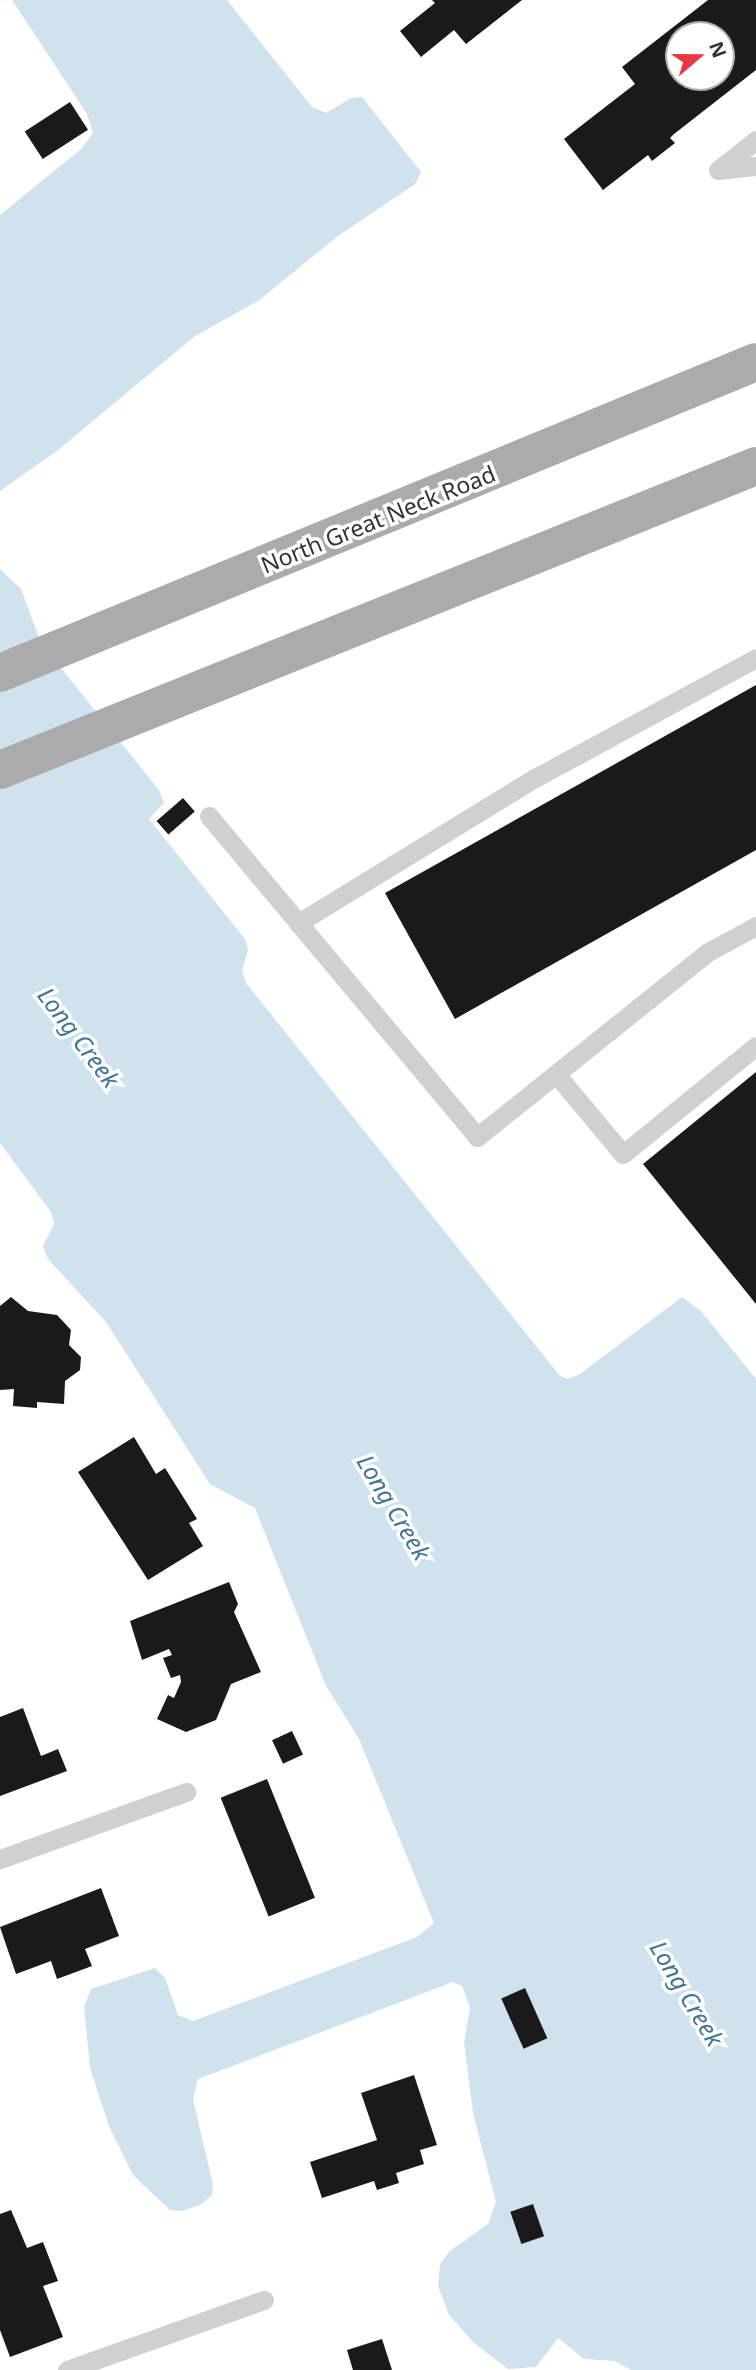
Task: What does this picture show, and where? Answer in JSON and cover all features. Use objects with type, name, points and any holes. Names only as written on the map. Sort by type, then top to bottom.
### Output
[{"type":"main road","name":"North Great Neck Road","points":[[0,673],[756,362]]},
{"type":"main road","points":[[0,770],[218,679],[756,466]]},
{"type":"lane","points":[[756,140],[718,170],[756,166]]},
{"type":"lane","points":[[298,923],[535,778],[756,658]]},
{"type":"lane","points":[[209,816],[477,1137],[708,952],[756,926]]},
{"type":"lane","points":[[556,1074],[623,1154],[756,1046]]},
{"type":"lane","points":[[0,1859],[186,1792]]},
{"type":"lane","points":[[67,2370],[264,2300]]},
{"type":"water","points":[[12,0],[227,0],[312,107],[326,113],[351,98],[362,97],[421,172],[415,184],[338,236],[258,301],[195,336],[58,450],[0,491],[0,215],[81,149],[93,133],[87,114]]},
{"type":"water","name":"Long Creek","points":[[0,569],[21,589],[41,643],[159,790],[164,803],[149,819],[245,939],[248,950],[242,971],[246,983],[560,1376],[568,1379],[580,1374],[682,1297],[701,1311],[756,1379],[756,2370],[631,2370],[615,2361],[584,2359],[558,2338],[536,2367],[508,2369],[474,2343],[449,2315],[438,2286],[440,2264],[450,2251],[488,2224],[496,2202],[473,2113],[464,2042],[470,2008],[462,1986],[453,1982],[198,2079],[193,2099],[213,2185],[212,2195],[202,2204],[182,2211],[170,2210],[133,2175],[109,2126],[90,2068],[84,2007],[91,1989],[155,1968],[165,1978],[178,2015],[193,2021],[417,1937],[434,1923],[359,1739],[326,1686],[255,1508],[210,1484],[106,1322],[48,1259],[43,1246],[54,1224],[51,1212],[0,1143]]},
{"type":"building","points":[[432,0],[522,0],[466,44],[454,30],[421,57],[400,31],[435,3]]},
{"type":"building","points":[[708,0],[756,0],[756,70],[735,86],[735,21],[681,21]]},
{"type":"building","points":[[665,34],[665,91],[729,91],[674,134],[670,138],[675,143],[652,161],[648,155],[603,190],[564,139],[635,84],[622,67]]},
{"type":"building","points":[[70,102],[88,130],[43,159],[25,131]]},
{"type":"building","points":[[756,685],[756,850],[455,1019],[385,893]]},
{"type":"building","points":[[183,798],[195,812],[168,835],[157,821]]},
{"type":"building","points":[[756,1072],[756,1304],[643,1164]]},
{"type":"building","points":[[11,1297],[28,1311],[57,1315],[71,1330],[69,1345],[81,1357],[80,1370],[65,1381],[64,1404],[37,1402],[37,1408],[13,1406],[14,1389],[0,1390],[0,1306]]},
{"type":"building","points":[[134,1437],[156,1474],[165,1468],[197,1519],[189,1523],[203,1546],[148,1580],[78,1472]]},
{"type":"building","points":[[229,1582],[238,1604],[234,1612],[261,1672],[231,1684],[216,1720],[186,1732],[157,1719],[168,1695],[174,1698],[181,1682],[180,1675],[171,1678],[163,1658],[172,1655],[169,1649],[142,1660],[130,1621]]},
{"type":"building","points":[[23,1708],[41,1756],[58,1749],[67,1771],[0,1796],[0,1717]]},
{"type":"building","points":[[292,1731],[303,1755],[283,1764],[272,1740]]},
{"type":"building","points":[[267,1779],[315,1898],[269,1916],[221,1798]]},
{"type":"building","points":[[101,1888],[119,1936],[85,1949],[92,1966],[57,1979],[51,1961],[16,1974],[0,1927]]},
{"type":"building","points":[[525,1988],[547,2038],[524,2049],[501,1999]]},
{"type":"building","points":[[414,2075],[437,2145],[420,2150],[424,2164],[396,2173],[399,2183],[377,2190],[374,2181],[322,2198],[310,2162],[377,2140],[361,2093]]},
{"type":"building","points":[[533,2204],[544,2236],[521,2244],[510,2212]]},
{"type":"building","points":[[11,2210],[27,2248],[43,2242],[58,2281],[43,2286],[63,2337],[10,2357],[0,2330],[0,2214]]},
{"type":"building","points":[[382,2339],[392,2370],[353,2370],[347,2350]]}]
